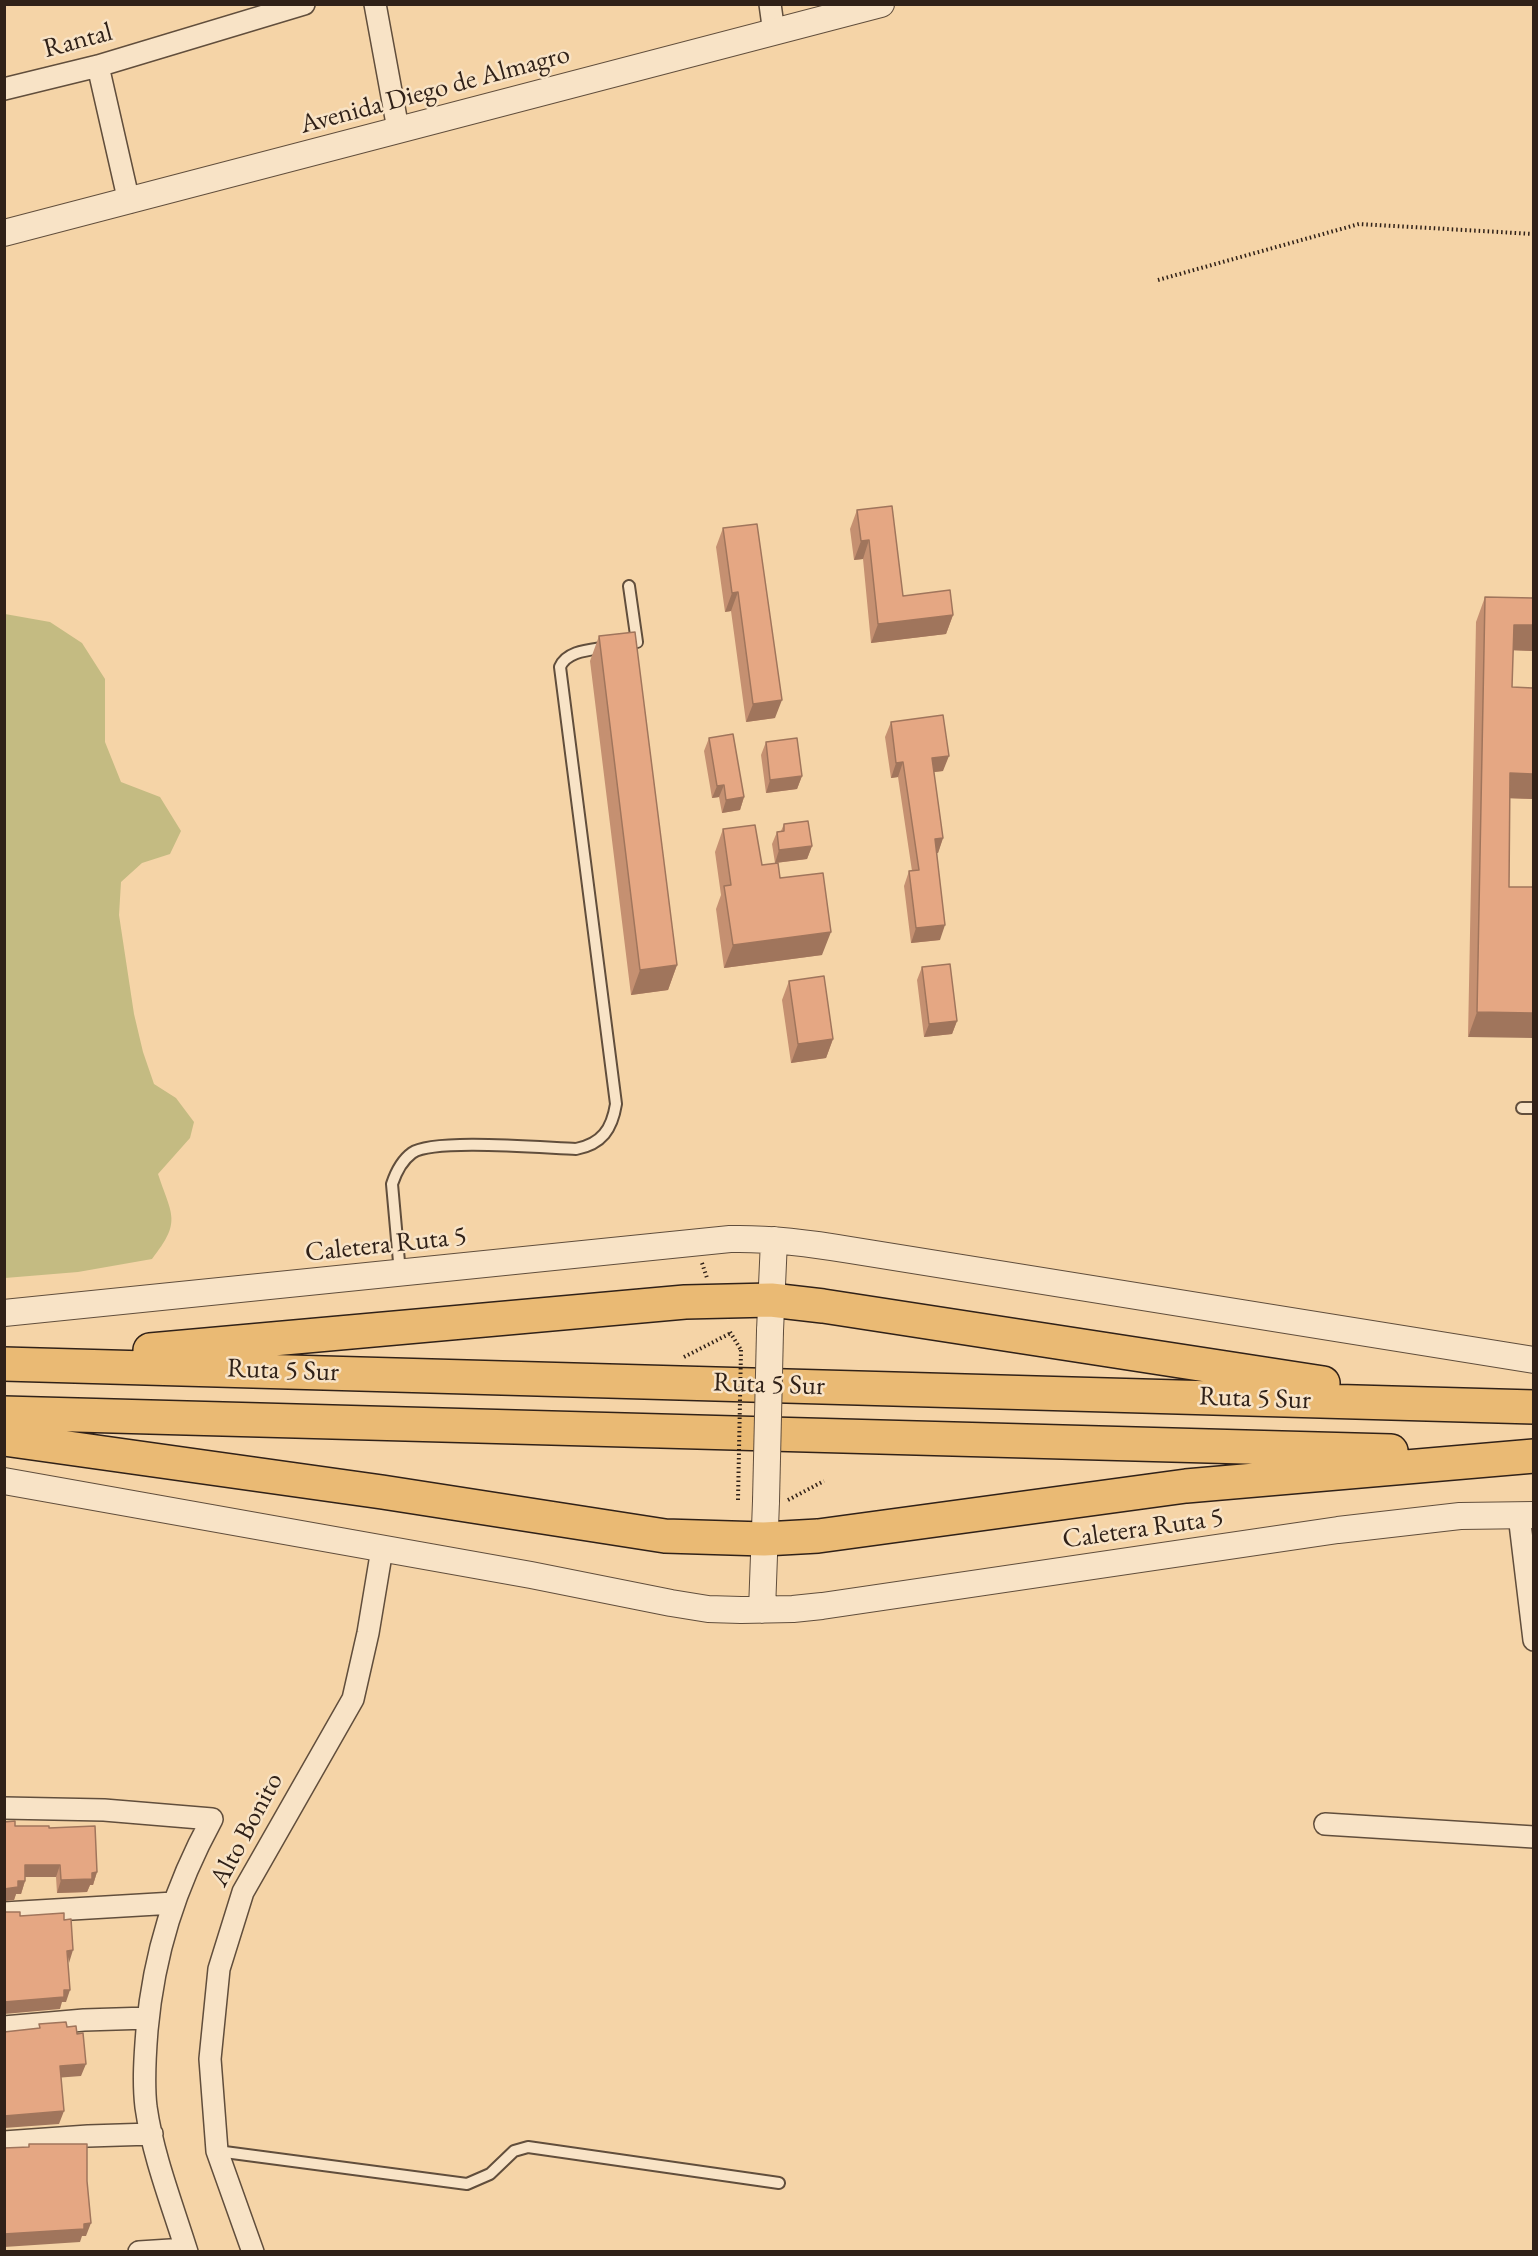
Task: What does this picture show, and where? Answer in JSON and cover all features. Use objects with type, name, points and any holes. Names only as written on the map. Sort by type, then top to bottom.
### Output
[{"type":"highway","points":[[4,1363],[685,1302],[770,1316],[834,1308],[1464,1405]]},
{"type":"highway","name":"Ruta 5 Sur","points":[[4,1363],[1533,1407]]},
{"type":"highway","name":"Ruta 5 Sur","points":[[4,1413],[1533,1455]]},
{"type":"highway","points":[[4,1439],[382,1492],[665,1536],[764,1539],[818,1536],[1186,1486],[1533,1455]]},
{"type":"street","name":"Rantal","points":[[4,89],[98,66],[304,4]]},
{"type":"street","points":[[375,4],[398,129]]},
{"type":"street","points":[[770,4],[774,33]]},
{"type":"street","name":"Avenida Diego de Almagro","points":[[4,233],[881,4]]},
{"type":"street","points":[[98,66],[129,202]]},
{"type":"street","name":"Caletera Ruta 5","points":[[4,1313],[730,1239],[774,1239],[1533,1360]]},
{"type":"street","points":[[762,1610],[764,1539],[777,1501],[770,1316],[774,1239]]},
{"type":"street","name":"Caletera Ruta 5","points":[[4,1481],[708,1609],[762,1610],[822,1606],[1338,1530],[1460,1516],[1526,1515]]},
{"type":"street","points":[[1526,1515],[1533,1640]]},
{"type":"street","name":"Alto Bonito","points":[[253,2252],[217,2151],[210,2060],[219,1969],[243,1892],[353,1699],[368,1634],[382,1549]]},
{"type":"street","points":[[4,1808],[104,1810],[212,1819],[183,1878],[156,1962],[144,2064],[146,2107],[152,2134],[187,2250],[139,2252]]},
{"type":"street","points":[[1325,1824],[1533,1837]]},
{"type":"street","points":[[4,1913],[174,1903]]},
{"type":"street","points":[[4,2027],[84,2020],[148,2018]]},
{"type":"street","points":[[4,2142],[152,2134]]},
{"type":"lane","points":[[400,1274],[392,1184],[396,1172],[412,1153],[438,1145],[576,1149],[591,1146],[602,1137],[614,1115],[616,1104],[560,666],[568,655],[637,642],[629,586]]},
{"type":"lane","points":[[217,2151],[467,2184],[490,2174],[514,2151],[528,2147],[779,2183]]},
{"type":"path","points":[[1158,280],[1359,224],[1533,234]]},
{"type":"path","points":[[717,1340],[731,1333]]},
{"type":"path","points":[[738,1500],[741,1350]]},
{"type":"path","points":[[777,1501],[824,1481]]},
{"type":"shaded area","points":[[5,614],[50,622],[82,643],[105,679],[105,742],[121,782],[160,797],[181,831],[170,854],[142,863],[121,882],[119,915],[134,1014],[154,1084],[176,1098],[194,1122],[190,1138],[158,1174],[172,1218],[168,1236],[152,1259],[78,1272],[5,1278]]},
{"type":"building","points":[[892,506],[903,596],[950,590],[953,615],[878,624],[869,540],[861,541],[857,510]]},
{"type":"building","points":[[757,524],[782,700],[753,704],[738,592],[732,593],[723,528]]},
{"type":"building","points":[[1485,597],[1533,598],[1533,625],[1514,625],[1512,687],[1533,688],[1533,774],[1510,773],[1509,887],[1533,887],[1533,1013],[1477,1012]]},
{"type":"building","points":[[635,632],[677,965],[640,970],[599,636]]},
{"type":"building","points":[[943,715],[949,756],[932,758],[943,838],[935,839],[945,925],[916,928],[909,871],[919,870],[903,762],[896,763],[891,722]]},
{"type":"building","points":[[733,734],[744,797],[726,800],[724,785],[717,786],[709,738]]},
{"type":"building","points":[[797,738],[802,776],[770,780],[766,742]]},
{"type":"building","points":[[808,821],[812,846],[779,850],[777,832],[784,831],[784,824]]},
{"type":"building","points":[[755,825],[762,865],[778,863],[780,878],[823,873],[831,932],[733,945],[724,886],[731,885],[723,829]]},
{"type":"building","points":[[950,964],[957,1021],[929,1024],[922,967]]},
{"type":"building","points":[[824,976],[833,1039],[798,1044],[789,981]]},
{"type":"building","points":[[15,1821],[15,1826],[49,1826],[49,1828],[95,1826],[97,1872],[92,1873],[92,1879],[61,1880],[60,1865],[25,1865],[25,1881],[18,1881],[18,1887],[4,1889],[4,1822]]},
{"type":"building","points":[[4,1912],[20,1912],[20,1916],[64,1913],[64,1920],[71,1919],[73,1950],[67,1951],[70,1990],[64,1990],[64,1997],[4,2002]]},
{"type":"building","points":[[66,2022],[67,2027],[76,2026],[77,2034],[83,2033],[86,2064],[60,2066],[64,2111],[4,2116],[4,2032],[40,2028],[39,2024]]},
{"type":"building","points":[[29,2144],[87,2144],[87,2181],[91,2223],[84,2224],[84,2229],[4,2234],[4,2148],[29,2147]]}]
